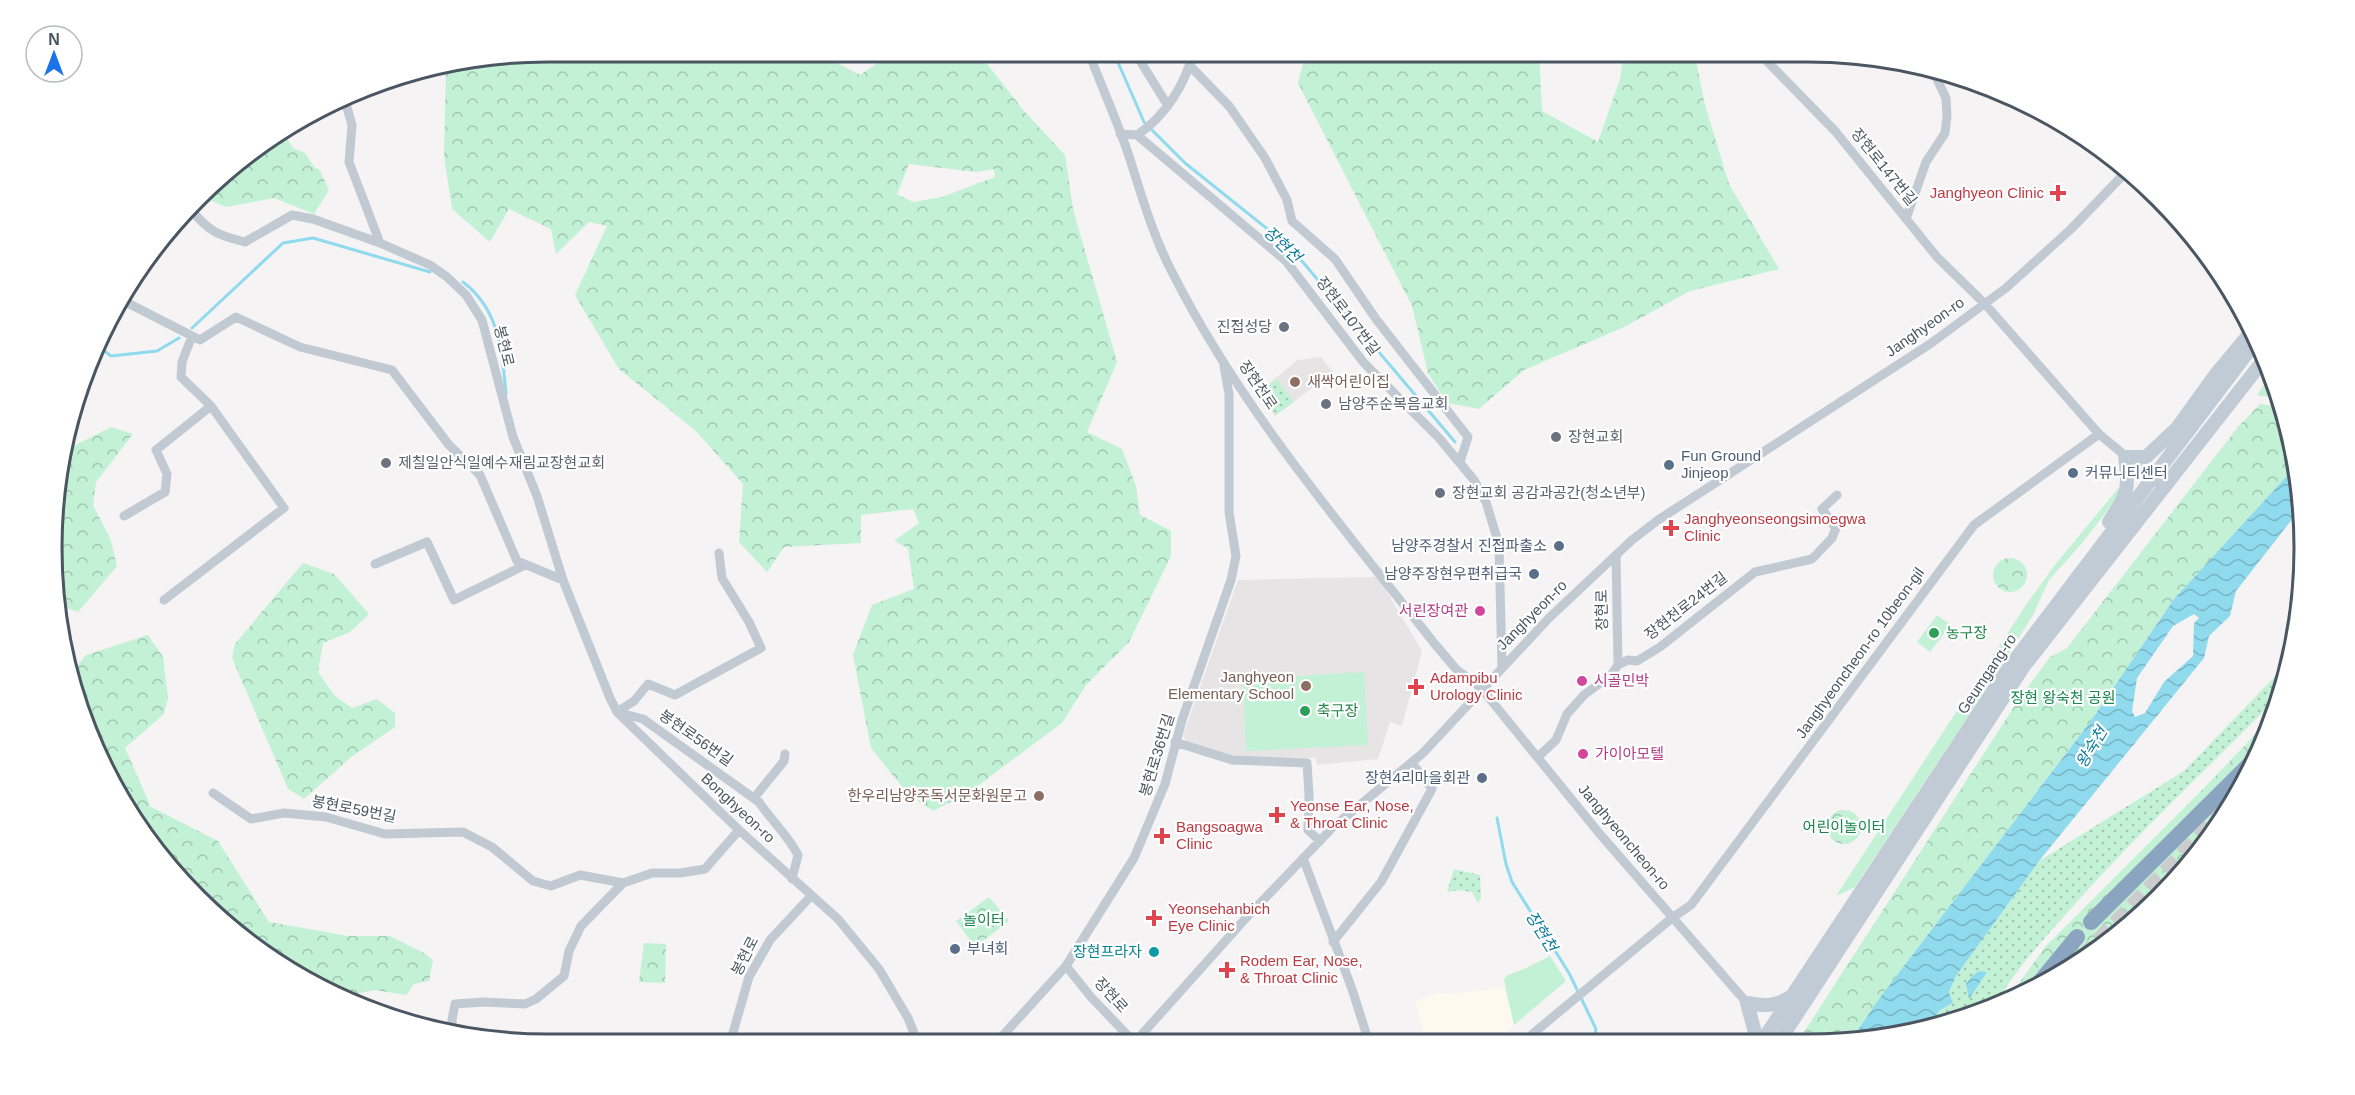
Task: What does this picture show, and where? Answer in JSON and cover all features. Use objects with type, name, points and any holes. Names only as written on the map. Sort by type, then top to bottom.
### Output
[{"type":"highway","points":[[2091,922],[2233,781]]},
{"type":"highway","points":[[2053,966],[2077,937]]},
{"type":"main road","points":[[2085,564],[2126,496],[2128,479],[2125,457],[2146,457],[2177,428],[2216,374],[2246,339]]},
{"type":"main road","name":"Geumgang-ro","points":[[1784,1034],[2024,666],[2096,576],[2251,349]]},
{"type":"main road","name":"Geumgang-ro","points":[[1767,1034],[2008,669],[2085,564],[2258,366]]},
{"type":"main road","points":[[1755,1034],[1747,1003],[1767,1006],[1780,1004],[1792,996]]},
{"type":"street","name":"장현천로","points":[[1092,62],[1171,272],[1224,361],[1302,473],[1428,634],[1456,669],[1481,688]]},
{"type":"street","points":[[1141,62],[1168,106]]},
{"type":"street","points":[[1120,134],[1140,134],[1161,117],[1191,62]]},
{"type":"street","name":"장현로147번길","points":[[1768,62],[1835,131],[1937,257],[1985,304]]},
{"type":"street","name":"장현로107번길","points":[[1190,66],[1229,106],[1265,158],[1287,200],[1292,221],[1335,260],[1376,320],[1468,437],[1460,462]]},
{"type":"street","points":[[1906,219],[1926,162],[1945,133],[1946,98],[1937,79]]},
{"type":"street","points":[[346,106],[352,125],[350,162],[380,243]]},
{"type":"street","name":"장현로107번길","points":[[1140,134],[1286,261],[1364,363],[1460,462],[1474,480],[1486,502],[1499,545],[1502,667]]},
{"type":"street","name":"Janghyeon-ro","points":[[1142,1034],[1246,918],[1333,827],[1412,763],[1549,618],[1616,555],[1658,520],[1930,344],[2007,288],[2071,229],[2121,177]]},
{"type":"street","name":"봉현로","points":[[194,214],[205,226],[220,236],[245,242],[292,215],[313,219],[380,243],[430,265],[466,295],[482,320],[513,437],[537,496],[563,580]]},
{"type":"street","points":[[128,303],[200,340],[236,317],[300,347],[392,370],[449,445],[480,475],[517,561],[563,580]]},
{"type":"street","name":"Janghyeon-ro","points":[[1985,304],[2099,434],[2158,483]]},
{"type":"street","points":[[164,600],[284,508],[211,406],[181,376],[182,362],[192,336]]},
{"type":"street","name":"봉현로36번길","points":[[1003,1034],[1066,966],[1134,858],[1165,784],[1176,742],[1231,580],[1236,556],[1229,512],[1228,391],[1224,361]]},
{"type":"street","points":[[1228,391],[1239,385]]},
{"type":"street","points":[[124,516],[165,492],[167,474],[156,450],[211,406]]},
{"type":"street","name":"Janghyeoncheon-ro 10beon-gil","points":[[1532,1034],[1672,918],[1691,905],[1974,525],[2099,434]]},
{"type":"street","name":"장현천로24번길","points":[[1538,757],[1556,740],[1567,714],[1578,701],[1611,675],[1618,665],[1628,660],[1637,661],[1660,647],[1755,572],[1812,559],[1832,538],[1836,528],[1822,509],[1837,495]]},
{"type":"street","points":[[375,564],[427,542],[454,600],[525,565]]},
{"type":"street","points":[[617,712],[634,701],[648,684],[675,695],[761,648],[749,622],[722,578],[718,553]]},
{"type":"street","name":"장현로","points":[[1616,555],[1618,665]]},
{"type":"street","name":"Bonghyeon-ro","points":[[563,580],[617,712],[739,830],[838,919],[879,969],[908,1018],[914,1034]]},
{"type":"street","name":"Janghyeoncheon-ro","points":[[1481,688],[1599,833],[1747,1003]]},
{"type":"street","name":"봉현로56번길","points":[[617,712],[643,719],[754,798],[791,840],[798,855],[792,879]]},
{"type":"street","points":[[1176,742],[1232,760],[1307,763],[1308,830],[1320,841]]},
{"type":"street","points":[[754,798],[784,761],[785,754]]},
{"type":"street","points":[[1333,942],[1381,882],[1432,789],[1412,763]]},
{"type":"street","name":"봉현로59번길","points":[[213,793],[251,819],[285,813],[326,817],[385,834],[463,832],[492,847],[533,881],[551,886],[580,875],[623,883]]},
{"type":"street","name":"봉현로59번길","points":[[452,1024],[455,1004],[484,1002],[525,1004],[536,999],[564,976],[569,951],[581,926],[623,883],[652,873],[680,873],[705,869],[739,830]]},
{"type":"street","points":[[1303,858],[1352,989],[1366,1034]]},
{"type":"street","name":"봉현로","points":[[733,1034],[749,977],[770,940],[811,896]]},
{"type":"street","name":"장현로","points":[[1066,966],[1091,997],[1127,1034]]},
{"type":"shaded area","name":"새싹어린이집","points":[[1321,357],[1333,372],[1275,416],[1258,392],[1298,360]]},
{"type":"shaded area","name":"Janghyeon Elementary School","points":[[1378,577],[1422,651],[1402,726],[1390,722],[1378,759],[1317,765],[1316,758],[1231,758],[1189,745],[1183,735],[1238,580]]},
{"type":"shaded area","points":[[1504,987],[1514,1025],[1503,1034],[1423,1034],[1415,1001],[1437,993],[1453,994]]},
{"type":"green space","points":[[548,62],[835,62],[860,75],[879,62],[986,62],[1024,111],[1065,155],[1073,209],[1117,362],[1087,432],[1122,449],[1136,486],[1140,515],[1171,531],[1171,556],[1129,642],[1086,685],[1062,723],[968,793],[933,811],[907,793],[871,748],[853,655],[872,605],[914,589],[908,548],[894,541],[919,523],[913,509],[861,515],[861,543],[784,547],[767,572],[739,542],[743,484],[696,431],[619,369],[575,295],[607,226],[589,222],[556,254],[551,229],[509,209],[490,242],[452,209],[444,156],[446,73],[453,71],[484,66]],"holes":[[[909,164],[976,172],[994,169],[995,177],[942,197],[913,202],[897,194]]]},
{"type":"green space","points":[[1303,62],[1540,62],[1542,111],[1598,142],[1620,79],[1622,62],[1696,62],[1705,105],[1729,184],[1779,269],[1690,291],[1624,327],[1524,370],[1479,409],[1447,403],[1428,373],[1412,306],[1298,83]]},
{"type":"green space","points":[[287,137],[293,148],[305,153],[315,168],[319,169],[329,190],[314,214],[274,198],[226,207],[210,200],[227,182]]},
{"type":"green space","points":[[1277,379],[1294,402],[1276,415],[1259,392]]},
{"type":"green space","points":[[2265,383],[2270,397],[2257,395]]},
{"type":"green space","name":"장현 왕숙천 공원","points":[[2260,404],[2272,406],[2288,475],[2174,599],[2090,722],[1881,996],[1858,1030],[1803,1034],[2019,699],[2050,657],[2067,648],[2238,427]]},
{"type":"green space","points":[[111,427],[133,434],[96,482],[93,505],[111,541],[117,566],[78,612],[66,608],[63,579],[63,516],[72,447]]},
{"type":"green space","points":[[2121,485],[2120,494],[2083,542],[2049,580],[2033,615],[1991,682],[1855,887],[1836,896],[2026,605],[2054,566]]},
{"type":"green space","points":[[2010,558],[2022,563],[2027,575],[2022,587],[2010,592],[1998,587],[1993,575],[1998,563]]},
{"type":"green space","points":[[303,563],[334,574],[369,614],[350,632],[323,643],[318,672],[335,696],[352,708],[377,699],[395,713],[395,727],[350,758],[304,799],[288,789],[232,658],[235,644]]},
{"type":"green space","name":"농구장","points":[[1937,615],[1951,625],[1930,652],[1917,642]]},
{"type":"green space","points":[[148,635],[163,657],[168,698],[164,714],[125,748],[151,807],[218,841],[269,922],[348,936],[390,936],[433,960],[429,981],[414,984],[406,995],[375,990],[356,994],[277,952],[227,913],[182,868],[143,818],[127,790],[98,733],[87,704],[77,667],[86,655]]},
{"type":"green space","name":"축구장","points":[[1364,672],[1368,745],[1246,751],[1243,679]]},
{"type":"green space","points":[[2276,675],[2266,709],[2100,876],[2032,953],[2004,992],[1964,1008],[1936,1016],[1940,1010],[1953,1003],[1949,992],[1956,976],[2039,861],[2184,771]]},
{"type":"green space","points":[[2257,732],[2212,818],[2173,868],[2128,913],[2078,952],[2017,985],[2045,947]]},
{"type":"green space","name":"어린이놀이터","points":[[1844,810],[1856,815],[1861,827],[1856,839],[1844,844],[1832,839],[1827,827],[1832,815]]},
{"type":"green space","points":[[1454,869],[1480,875],[1481,898],[1478,903],[1472,892],[1459,890],[1447,892]]},
{"type":"green space","name":"놀이터","points":[[989,897],[1009,921],[975,947],[956,921]]},
{"type":"green space","points":[[644,943],[666,944],[665,983],[639,982]]},
{"type":"green space","points":[[1550,956],[1566,981],[1514,1025],[1504,980],[1506,976]]},
{"type":"green space","points":[[1846,967],[1849,969],[1825,1007],[1822,1005]]},
{"type":"water","name":"왕숙천","points":[[2288,475],[2292,519],[2236,591],[2230,616],[2209,636],[2204,658],[2039,861],[1956,976],[1949,992],[1953,1003],[1933,1017],[1858,1030],[1881,996],[2090,722],[2174,599]],"holes":[[[2194,614],[2199,618],[2194,623],[2193,656],[2164,682],[2145,713],[2135,717],[2132,711],[2137,678],[2173,626]]]},
{"type":"water","points":[[1979,971],[1987,972],[1969,999],[1966,984]]},
{"type":"waterway","name":"장현천","points":[[1118,62],[1144,122],[1185,163],[1290,247],[1455,442]]},
{"type":"waterway","points":[[192,328],[283,243],[313,238],[430,272]]},
{"type":"waterway","points":[[463,282],[485,305],[492,319],[503,363],[506,394]]},
{"type":"waterway","points":[[104,350],[111,356],[157,351],[179,338]]},
{"type":"waterway","name":"장현천","points":[[1497,818],[1512,882],[1569,973],[1596,1029],[1595,1034]]},
{"type":"tunnel","points":[[2118,921],[2189,848]]},
{"type":"place","name":"Janghyeon Clinic","points":[[2058,193]]},
{"type":"place","name":"진접성당","points":[[1284,327]]},
{"type":"place","name":"새싹어린이집","points":[[1295,382]]},
{"type":"place","name":"남양주순복음교회","points":[[1326,404]]},
{"type":"place","name":"장현교회","points":[[1556,437]]},
{"type":"place","name":"제칠일안식일예수재림교장현교회","points":[[386,463]]},
{"type":"place","name":"Fun Ground Jinjeop","points":[[1669,465]]},
{"type":"place","name":"커뮤니티센터","points":[[2073,473]]},
{"type":"place","name":"장현교회 공감과공간(청소년부)","points":[[1440,493]]},
{"type":"place","name":"Janghyeonseongsimoegwa Clinic","points":[[1671,528]]},
{"type":"place","name":"남양주경찰서 진접파출소","points":[[1559,546]]},
{"type":"place","name":"남양주장현우편취급국","points":[[1534,574]]},
{"type":"place","name":"서린장여관","points":[[1480,611]]},
{"type":"place","name":"농구장","points":[[1934,633]]},
{"type":"place","name":"시골민박","points":[[1582,681]]},
{"type":"place","name":"Janghyeon Elementary School","points":[[1306,686]]},
{"type":"place","name":"Adampibu Urology Clinic","points":[[1416,687]]},
{"type":"place","name":"축구장","points":[[1305,711]]},
{"type":"place","name":"가이아모텔","points":[[1583,754]]},
{"type":"place","name":"장현4리마을회관","points":[[1482,778]]},
{"type":"place","name":"한우리남양주독서문화원문고","points":[[1039,796]]},
{"type":"place","name":"Yeonse Ear, Nose, & Throat Clinic","points":[[1277,815]]},
{"type":"place","name":"Bangsoagwa Clinic","points":[[1162,836]]},
{"type":"place","name":"Yeonsehanbich Eye Clinic","points":[[1154,918]]},
{"type":"place","name":"부녀회","points":[[955,949]]},
{"type":"place","name":"장현프라자","points":[[1154,952]]},
{"type":"place","name":"Rodem Ear, Nose, & Throat Clinic","points":[[1227,970]]}]
